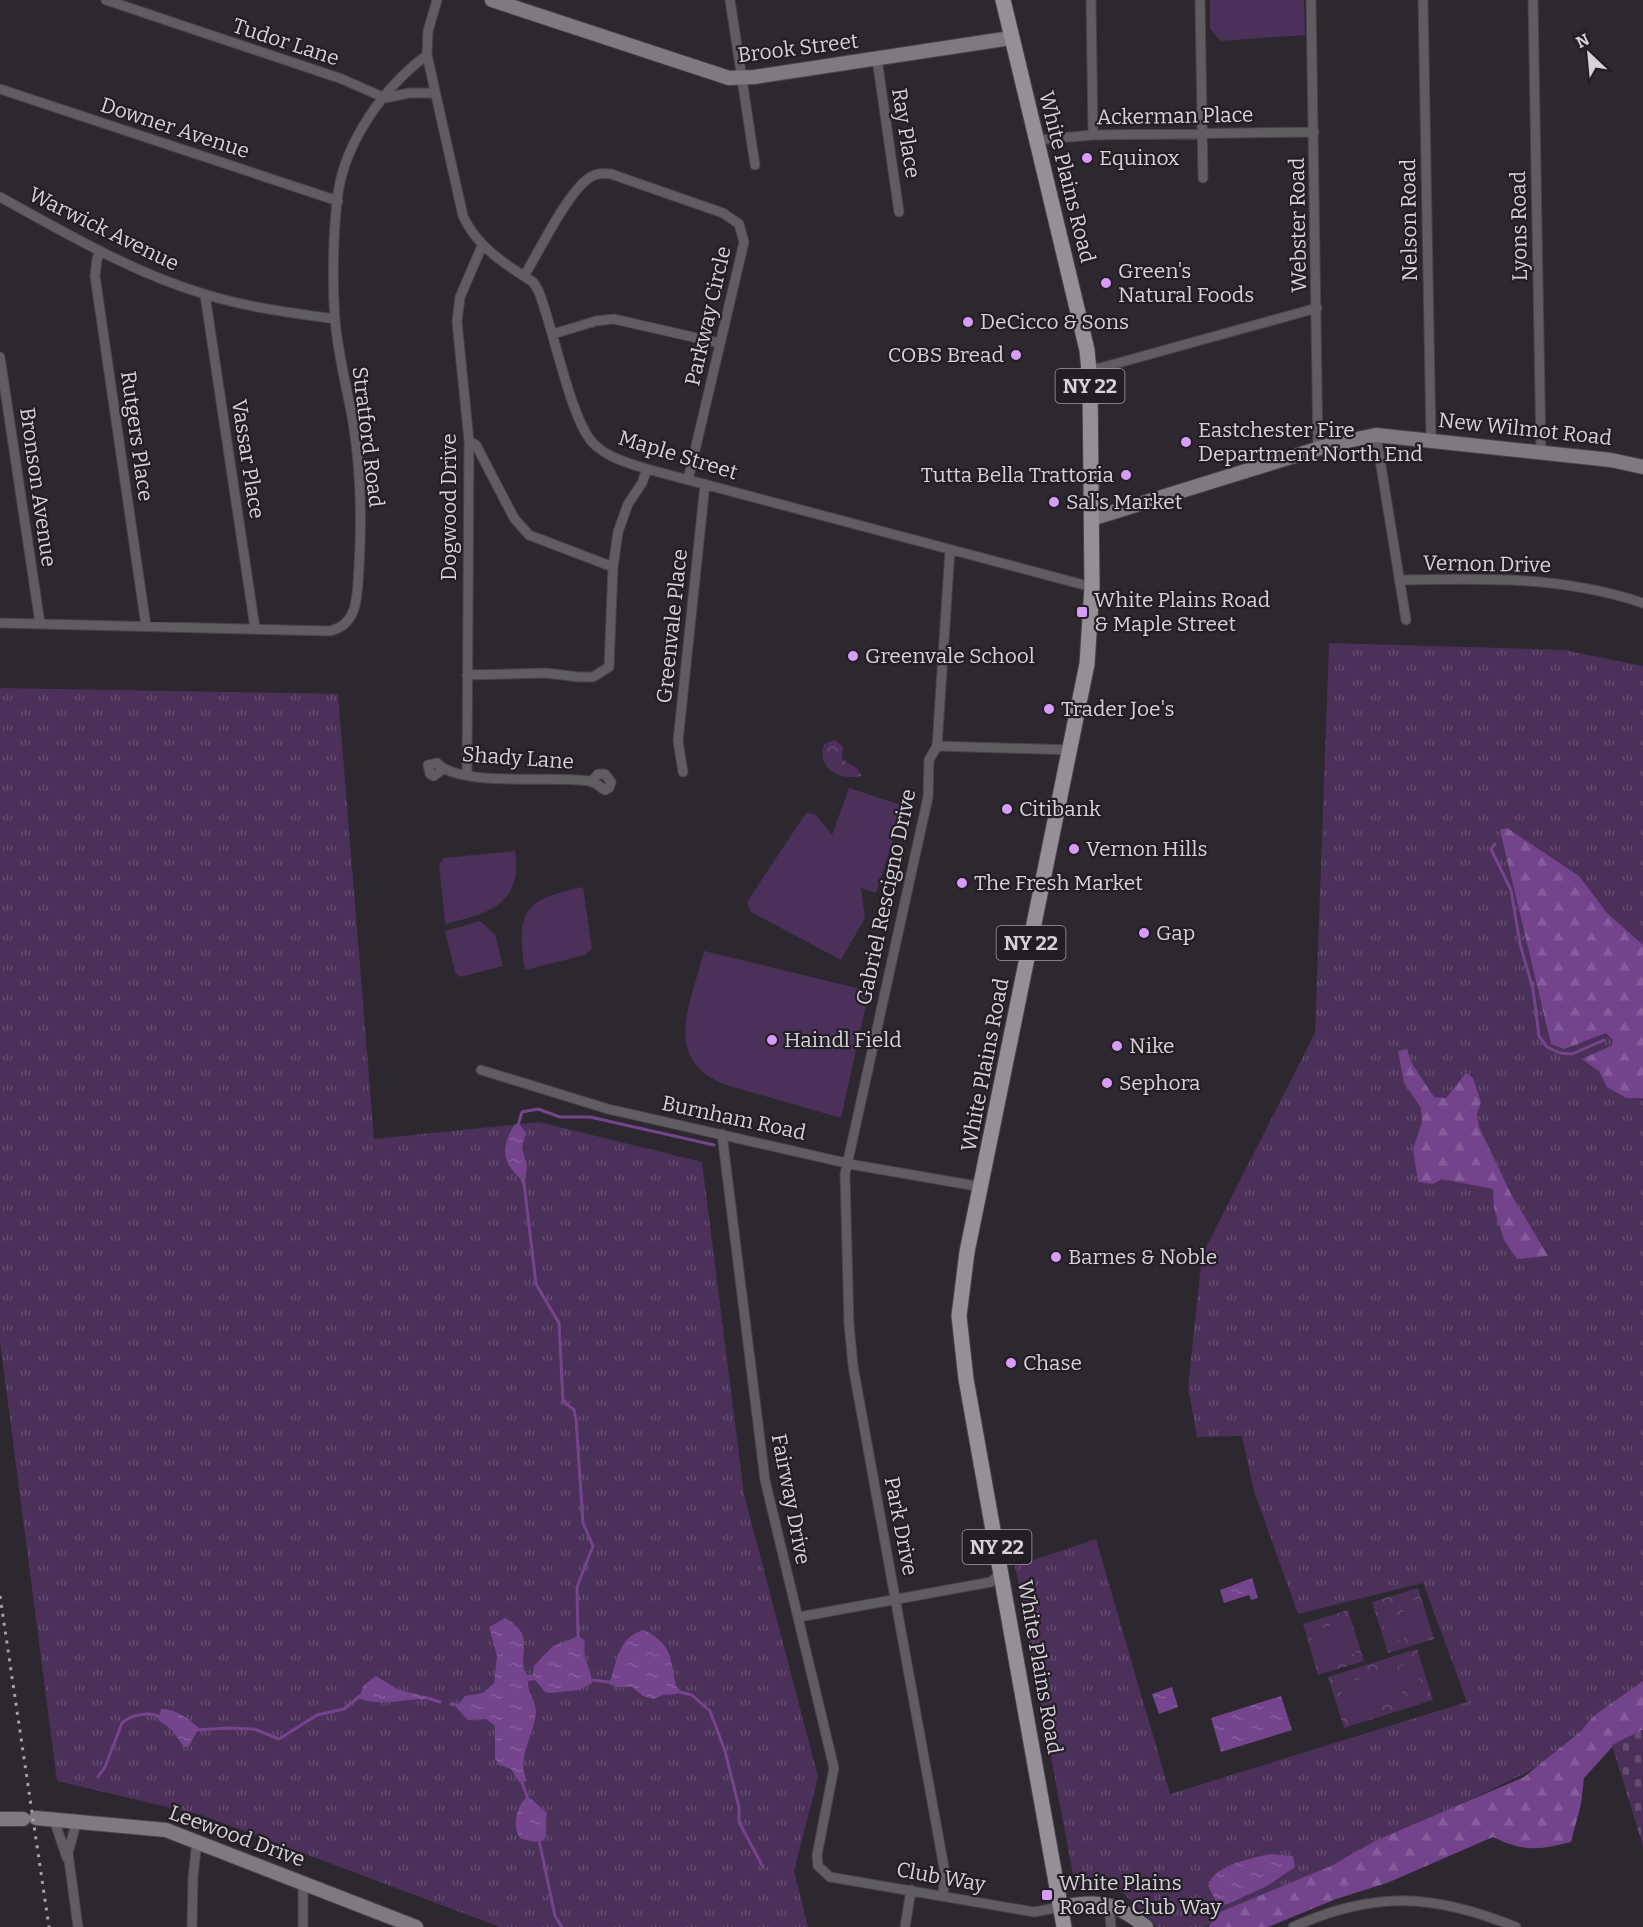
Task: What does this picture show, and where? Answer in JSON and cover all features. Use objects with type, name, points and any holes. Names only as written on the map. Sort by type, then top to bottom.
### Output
[{"type":"main road","name":"White Plains Road","points":[[1003,0],[1080,315],[1090,368],[1092,587],[1089,652],[1072,750],[960,1294],[960,1337],[1064,1927]]},
{"type":"street","name":"Tudor Lane","points":[[106,0],[342,79],[385,98]]},
{"type":"street","name":"Maple Street","points":[[437,0],[428,31],[427,55],[463,216],[469,230],[482,246],[533,282],[538,290],[579,419],[590,440],[609,455],[647,469],[1092,587]]},
{"type":"street","points":[[730,0],[755,165]]},
{"type":"street","points":[[1091,0],[1093,135]]},
{"type":"street","points":[[1200,0],[1203,178]]},
{"type":"street","name":"Webster Road","points":[[1311,0],[1318,450]]},
{"type":"street","name":"Nelson Road","points":[[1423,0],[1431,440]]},
{"type":"street","name":"Lyons Road","points":[[1533,0],[1541,452]]},
{"type":"street","name":"Brook Street","points":[[500,1],[719,76],[742,78],[1011,38]]},
{"type":"street","name":"Stratford Road","points":[[0,622],[330,631],[339,629],[349,620],[356,603],[361,492],[353,424],[335,319],[338,201],[348,157],[359,134],[391,88],[427,55]]},
{"type":"street","name":"Ray Place","points":[[877,59],[899,212]]},
{"type":"street","name":"Downer Avenue","points":[[0,89],[338,201]]},
{"type":"street","points":[[385,98],[409,93],[434,93]]},
{"type":"street","name":"Ackerman Place","points":[[1037,140],[1093,135],[1314,132]]},
{"type":"street","name":"Parkway Circle","points":[[524,276],[570,199],[590,177],[602,173],[611,174],[723,213],[739,224],[743,230],[744,242],[688,480]]},
{"type":"street","name":"Warwick Avenue","points":[[0,197],[101,252],[151,275],[205,295],[277,311],[335,319]]},
{"type":"street","name":"Dogwood Drive","points":[[467,774],[469,441],[458,316],[460,297],[482,246]]},
{"type":"street","name":"Rutgers Place","points":[[101,252],[97,259],[95,276],[146,626]]},
{"type":"street","name":"Vassar Place","points":[[205,295],[255,628]]},
{"type":"street","points":[[1090,368],[1100,368],[1317,308]]},
{"type":"street","points":[[553,334],[596,321],[614,319],[720,344]]},
{"type":"street","name":"Bronson Avenue","points":[[0,357],[40,623]]},
{"type":"street","points":[[1376,435],[1406,620]]},
{"type":"street","name":"New Wilmot Road","points":[[1091,519],[1318,450],[1376,435],[1611,460],[1643,467]]},
{"type":"street","points":[[469,441],[476,445],[514,518],[529,535],[613,567]]},
{"type":"street","points":[[467,675],[546,673],[579,677],[603,673],[610,661],[613,567],[621,520],[647,469]]},
{"type":"street","name":"Greenvale Place","points":[[683,772],[678,741],[705,484]]},
{"type":"street","name":"Gabriel Rescigno Drive","points":[[847,1162],[928,797],[929,760],[937,746],[950,550]]},
{"type":"street","name":"Vernon Drive","points":[[1399,580],[1498,578],[1539,580],[1594,589],[1643,603]]},
{"type":"street","points":[[937,746],[1072,750]]},
{"type":"street","name":"Shady Lane","points":[[442,769],[527,781],[592,781]]},
{"type":"street","name":"Burnham Road","points":[[481,1070],[608,1109],[847,1162],[982,1187]]},
{"type":"street","name":"Fairway Drive","points":[[722,1134],[765,1480],[834,1768],[817,1855],[818,1866]]},
{"type":"street","name":"Park Drive","points":[[847,1162],[844,1185],[849,1324],[853,1366],[897,1599],[929,1795],[945,1873],[943,1895]]},
{"type":"street","points":[[799,1617],[991,1582],[1002,1572]]},
{"type":"street","points":[[53,1817],[69,1864]]},
{"type":"street","name":"Leewood Drive","points":[[1,1820],[53,1817],[155,1828],[197,1841],[416,1927]]},
{"type":"street","points":[[77,1820],[69,1841],[69,1864],[78,1927]]},
{"type":"street","points":[[192,1927],[193,1877],[197,1841]]},
{"type":"street","name":"Club Way","points":[[818,1866],[830,1876],[1034,1912],[1061,1906]]},
{"type":"street","points":[[303,1883],[303,1927]]},
{"type":"street","points":[[905,1927],[911,1890]]},
{"type":"street","points":[[1293,1927],[1353,1907],[1386,1900],[1413,1899],[1456,1906],[1516,1927]]},
{"type":"street","points":[[1061,1906],[1081,1903],[1108,1905],[1126,1911],[1146,1927]]},
{"type":"street","points":[[1108,1905],[1111,1927]]},
{"type":"green space","points":[[1210,0],[1304,0],[1305,35],[1221,41],[1210,29]]},
{"type":"green space","points":[[1329,643],[1564,650],[1643,666],[1643,1711],[1578,1748],[1204,1927],[1157,1927],[1119,1889],[1075,1885],[1015,1566],[1096,1539],[1170,1794],[1467,1702],[1423,1583],[1298,1614],[1254,1491],[1242,1436],[1197,1437],[1188,1388],[1202,1255],[1315,1033]]},
{"type":"green space","points":[[0,688],[338,694],[374,1139],[539,1122],[702,1162],[744,1494],[818,1777],[794,1871],[808,1927],[500,1927],[201,1815],[57,1781],[0,1342]]},
{"type":"green space","points":[[834,740],[843,746],[842,759],[858,769],[862,776],[838,775],[827,766],[822,753],[824,744]]},
{"type":"green space","points":[[849,788],[904,806],[876,893],[861,888],[865,918],[841,960],[751,912],[747,902],[806,813],[815,814],[832,835]]},
{"type":"green space","points":[[1507,828],[1579,876],[1607,913],[1643,945],[1643,1098],[1626,1098],[1607,1087],[1599,1071],[1582,1059],[1613,1045],[1612,1039],[1606,1033],[1564,1049],[1551,1044],[1500,830]]},
{"type":"green space","points":[[515,851],[514,883],[508,895],[499,904],[476,916],[445,924],[439,864],[444,858]]},
{"type":"green space","points":[[583,887],[592,949],[585,955],[525,970],[522,934],[523,921],[528,911],[536,903],[548,897]]},
{"type":"green space","points":[[480,921],[495,934],[503,966],[460,977],[455,972],[445,931]]},
{"type":"green space","name":"Haindl Field","points":[[704,951],[869,991],[841,1118],[726,1085],[706,1074],[693,1061],[687,1045],[685,1028]]},
{"type":"green space","points":[[1407,1049],[1411,1062],[1434,1097],[1446,1098],[1466,1073],[1473,1078],[1481,1102],[1477,1114],[1479,1127],[1511,1194],[1548,1256],[1517,1259],[1504,1240],[1494,1208],[1493,1189],[1442,1179],[1433,1184],[1418,1182],[1413,1149],[1422,1122],[1421,1108],[1404,1083],[1398,1051]]},
{"type":"green space","points":[[1418,1588],[1434,1639],[1388,1653],[1372,1602]]},
{"type":"green space","points":[[1416,1599],[1426,1632],[1411,1637],[1401,1604]]},
{"type":"green space","points":[[1395,1606],[1405,1638],[1390,1643],[1380,1611]]},
{"type":"green space","points":[[1348,1610],[1364,1661],[1318,1675],[1303,1624]]},
{"type":"green space","points":[[1346,1620],[1356,1653],[1341,1658],[1330,1625]]},
{"type":"green space","points":[[1325,1627],[1336,1659],[1320,1664],[1310,1632]]},
{"type":"green space","points":[[1417,1649],[1433,1700],[1344,1728],[1328,1677]]},
{"type":"green space","points":[[1414,1662],[1424,1694],[1409,1699],[1399,1666]]},
{"type":"green space","points":[[1394,1668],[1404,1700],[1389,1704],[1379,1672]]},
{"type":"green space","points":[[1374,1674],[1384,1706],[1369,1710],[1359,1678]]},
{"type":"green space","points":[[1354,1679],[1364,1711],[1349,1716],[1339,1684]]},
{"type":"green space","points":[[1643,1681],[1643,1730],[1616,1743],[1584,1778],[1581,1804],[1571,1842],[1550,1847],[1531,1848],[1513,1845],[1493,1837],[1387,1883],[1336,1899],[1268,1927],[1208,1927],[1220,1912],[1331,1866],[1375,1841],[1524,1777],[1579,1733],[1595,1715]]},
{"type":"green space","points":[[1643,1730],[1643,1846],[1612,1745]]},
{"type":"water","points":[[515,1124],[520,1125],[526,1133],[522,1147],[527,1167],[525,1183],[522,1183],[506,1159],[505,1147]]},
{"type":"water","points":[[1252,1578],[1258,1598],[1251,1600],[1249,1595],[1224,1603],[1220,1590]]},
{"type":"water","points":[[505,1618],[521,1631],[524,1638],[523,1659],[526,1675],[533,1675],[534,1666],[553,1646],[579,1636],[585,1641],[585,1654],[592,1683],[579,1690],[550,1693],[545,1692],[535,1680],[528,1681],[536,1712],[524,1755],[524,1772],[527,1781],[519,1782],[511,1769],[499,1765],[495,1758],[495,1726],[486,1719],[468,1720],[456,1707],[465,1696],[483,1693],[494,1683],[497,1656],[489,1627]]},
{"type":"water","points":[[644,1630],[660,1641],[669,1653],[676,1686],[680,1690],[677,1694],[663,1695],[653,1699],[643,1696],[632,1687],[616,1687],[609,1684],[623,1645],[635,1634]]},
{"type":"water","points":[[376,1676],[399,1690],[433,1698],[431,1700],[377,1702],[359,1698],[364,1685]]},
{"type":"water","points":[[1172,1687],[1178,1707],[1159,1714],[1152,1694]]},
{"type":"water","points":[[1281,1696],[1292,1730],[1221,1752],[1211,1718]]},
{"type":"water","points":[[161,1709],[176,1712],[199,1728],[189,1746],[184,1747],[171,1729],[158,1720]]},
{"type":"water","points":[[526,1798],[530,1798],[547,1813],[546,1837],[539,1842],[520,1838],[516,1828],[516,1817]]},
{"type":"water","points":[[1269,1854],[1293,1856],[1295,1867],[1267,1886],[1228,1904],[1222,1905],[1216,1901],[1208,1886],[1217,1873],[1234,1864]]},
{"type":"waterway","points":[[1495,844],[1491,849],[1511,890],[1520,944],[1533,989],[1539,1036],[1547,1047],[1560,1053],[1572,1054],[1604,1040]]},
{"type":"waterway","points":[[518,1125],[522,1112],[538,1109],[560,1117],[590,1117],[714,1145]]},
{"type":"waterway","points":[[524,1183],[536,1284],[559,1323],[563,1401],[574,1410],[576,1419],[583,1523],[593,1546],[577,1587],[578,1636]]},
{"type":"waterway","points":[[592,1680],[609,1682]]},
{"type":"waterway","points":[[675,1691],[692,1695],[710,1711],[725,1751],[739,1807],[739,1822],[763,1867]]},
{"type":"waterway","points":[[196,1730],[254,1729],[279,1739],[317,1715],[344,1709],[360,1696]]},
{"type":"waterway","points":[[430,1699],[440,1702]]},
{"type":"waterway","points":[[451,1704],[457,1705]]},
{"type":"waterway","points":[[98,1777],[105,1767],[122,1723],[140,1715],[151,1714],[160,1717]]},
{"type":"waterway","points":[[522,1782],[529,1802]]},
{"type":"waterway","points":[[539,1840],[555,1916],[562,1927]]},
{"type":"railway","points":[[0,1596],[49,1927]]},
{"type":"place","name":"Equinox","points":[[1087,158]]},
{"type":"place","name":"Green's Natural Foods","points":[[1106,283]]},
{"type":"place","name":"DeCicco & Sons","points":[[968,322]]},
{"type":"place","name":"COBS Bread","points":[[1016,355]]},
{"type":"place","name":"Eastchester Fire Department North End","points":[[1186,442]]},
{"type":"place","name":"Tutta Bella Trattoria","points":[[1126,475]]},
{"type":"place","name":"Sal's Market","points":[[1054,502]]},
{"type":"place","name":"White Plains Road & Maple Street","points":[[1082,612]]},
{"type":"place","name":"Greenvale School","points":[[853,656]]},
{"type":"place","name":"Trader Joe's","points":[[1049,709]]},
{"type":"place","name":"Citibank","points":[[1007,809]]},
{"type":"place","name":"Vernon Hills","points":[[1074,849]]},
{"type":"place","name":"The Fresh Market","points":[[962,883]]},
{"type":"place","name":"Gap","points":[[1144,933]]},
{"type":"place","name":"Haindl Field","points":[[772,1040]]},
{"type":"place","name":"Nike","points":[[1117,1046]]},
{"type":"place","name":"Sephora","points":[[1107,1083]]},
{"type":"place","name":"Barnes & Noble","points":[[1056,1257]]},
{"type":"place","name":"Chase","points":[[1011,1363]]},
{"type":"place","name":"White Plains Road & Club Way","points":[[1047,1895]]}]
